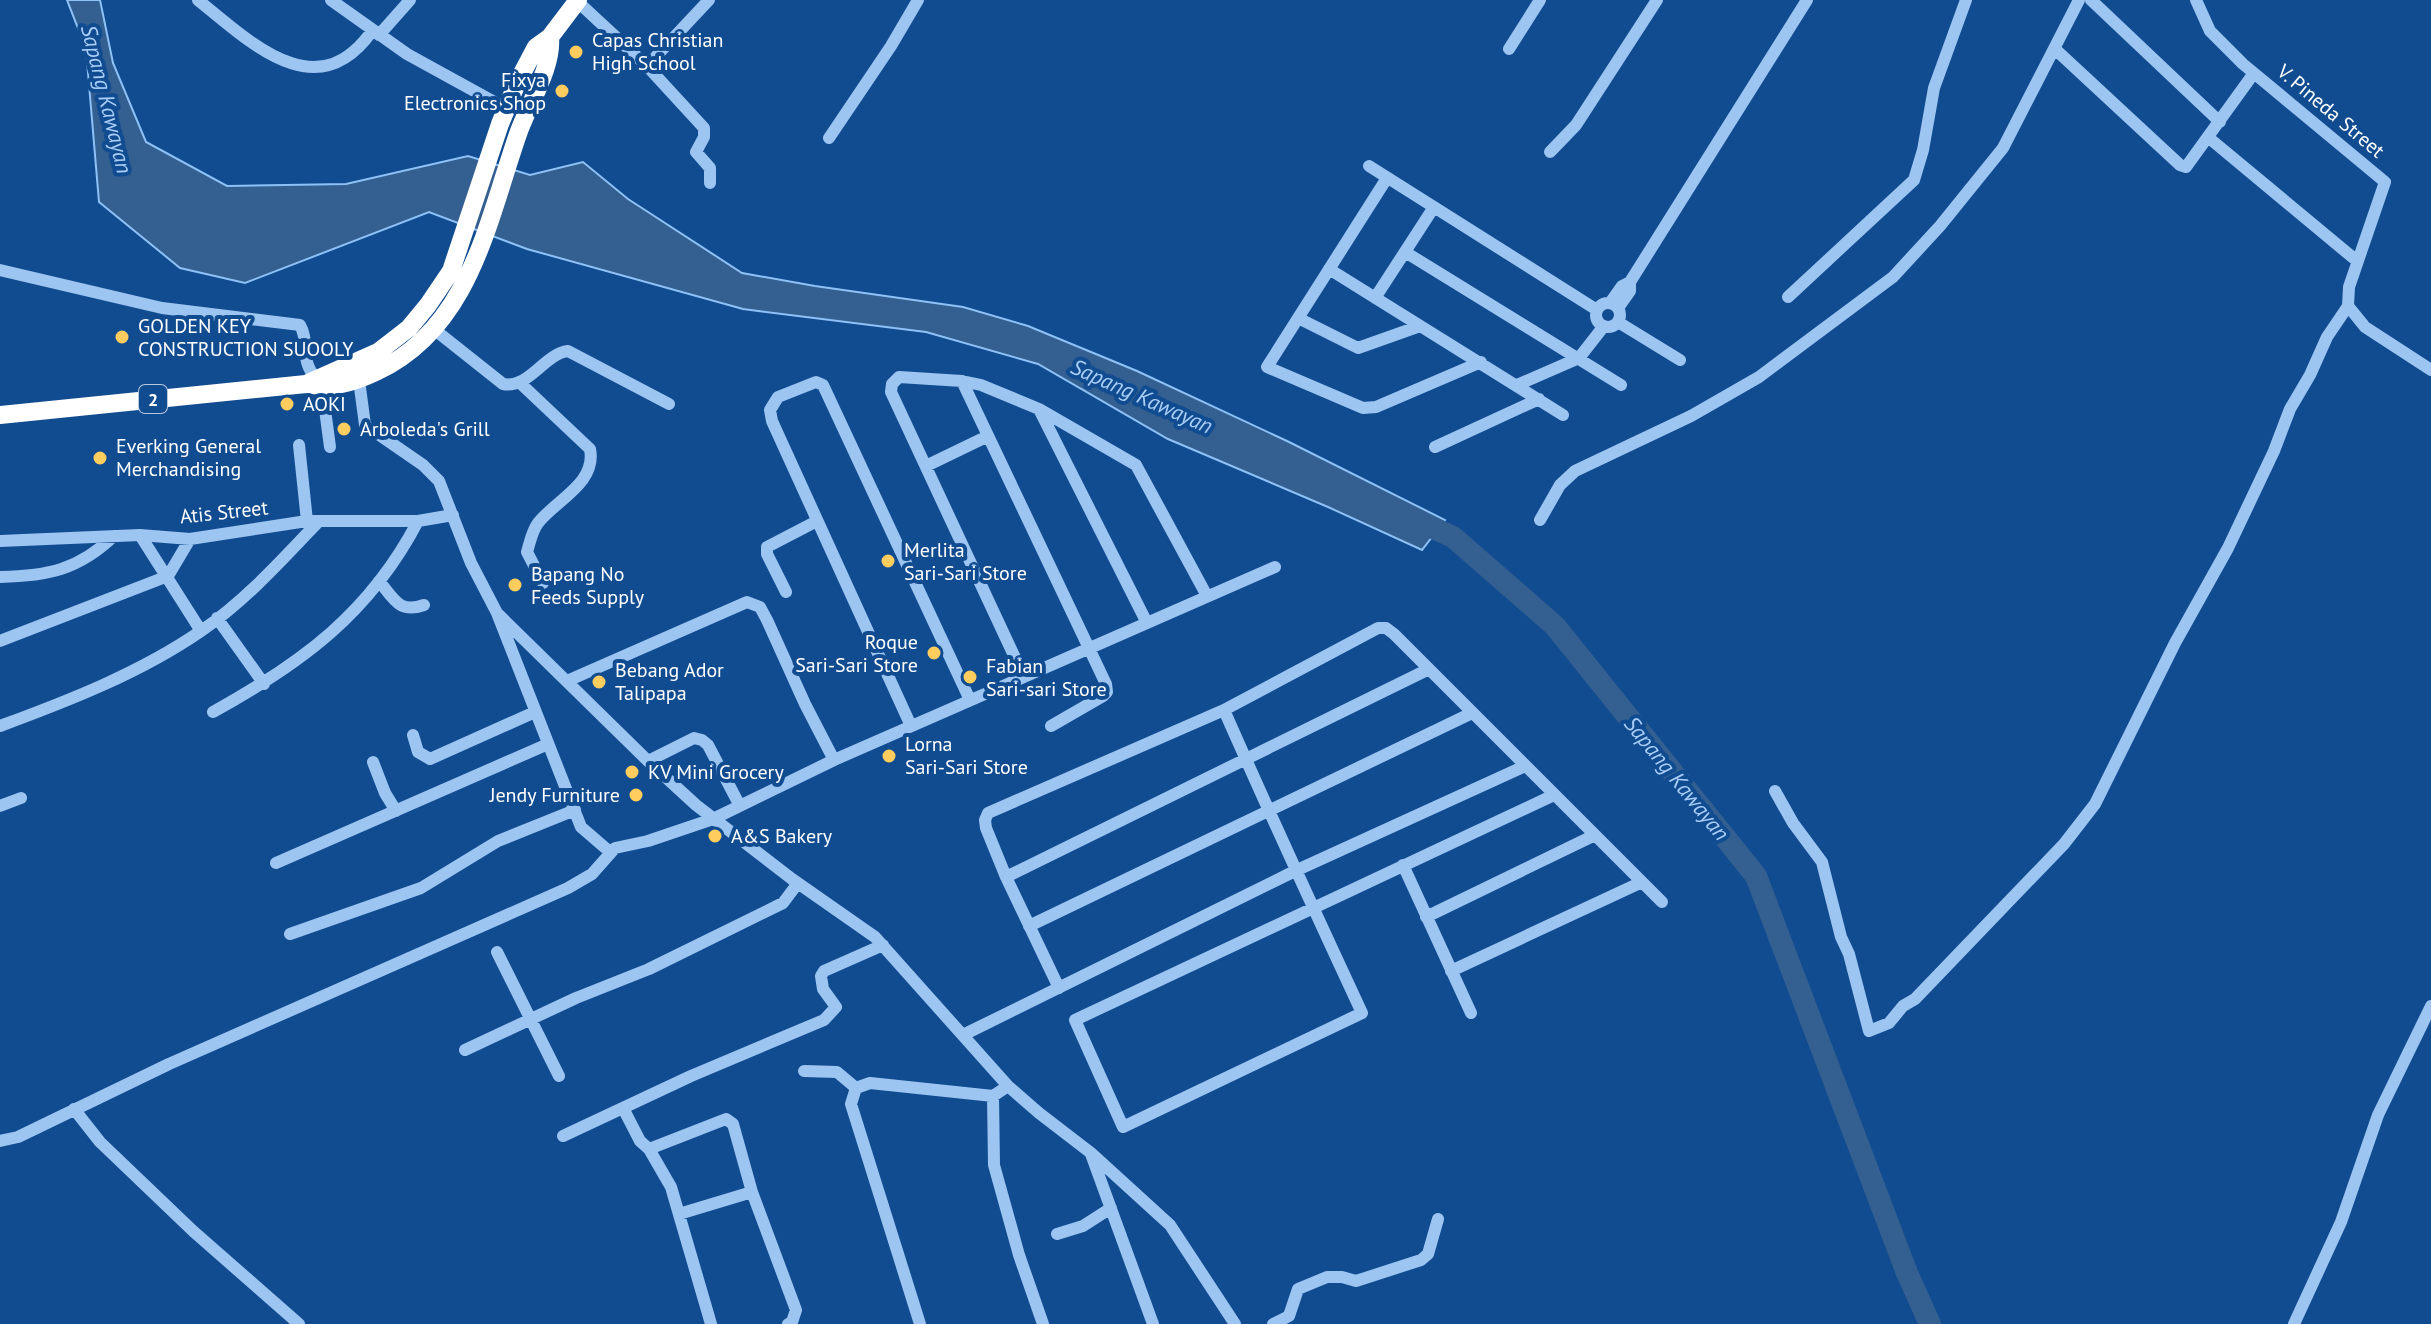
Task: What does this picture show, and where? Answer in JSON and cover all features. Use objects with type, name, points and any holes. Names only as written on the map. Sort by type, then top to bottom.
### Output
[{"type":"highway","name":"2","points":[[315,383],[378,352],[409,328],[451,271],[503,116],[536,47],[550,37],[578,0]]},
{"type":"highway","name":"2","points":[[0,415],[359,380],[390,366],[435,330],[469,277],[519,129],[551,53],[550,37]]},
{"type":"street","points":[[198,0],[274,57],[310,68],[336,63],[375,33],[410,0]]},
{"type":"street","points":[[331,0],[375,33],[503,116]]},
{"type":"street","points":[[578,0],[647,66],[704,128],[704,137],[696,152],[710,168],[710,183]]},
{"type":"street","points":[[647,66],[709,0]]},
{"type":"street","points":[[829,138],[918,0]]},
{"type":"street","points":[[1509,49],[1540,0]]},
{"type":"street","points":[[1550,152],[1576,125],[1657,0]]},
{"type":"street","points":[[1614,305],[1630,291],[1630,282],[1807,0]]},
{"type":"street","points":[[1788,297],[1914,180],[1923,150],[1934,88],[1966,0]]},
{"type":"street","points":[[1540,520],[1560,485],[1575,471],[1691,416],[1759,377],[1893,277],[1940,226],[2003,148],[2079,0]]},
{"type":"street","points":[[2091,0],[2220,122]]},
{"type":"street","name":"V. Pineda Street","points":[[2196,0],[2210,31],[2254,73],[2385,182],[2349,287],[2348,306]]},
{"type":"street","points":[[2056,50],[2180,165],[2186,167],[2254,73]]},
{"type":"street","points":[[2209,138],[2357,261]]},
{"type":"street","points":[[1369,166],[1597,310]]},
{"type":"street","points":[[1387,178],[1267,367],[1363,408],[1376,407],[1481,362]]},
{"type":"street","points":[[1375,298],[1434,207]]},
{"type":"street","points":[[1405,252],[1621,385]]},
{"type":"street","points":[[1329,269],[1563,415]]},
{"type":"street","points":[[0,270],[162,308],[300,325],[304,333],[305,360],[315,383],[330,447]]},
{"type":"street","points":[[1605,303],[1614,305],[1620,318],[1609,327],[1604,326],[1597,320],[1597,310],[1605,303]]},
{"type":"street","points":[[1775,791],[1793,823],[1822,862],[1869,1031],[1889,1023],[2057,852],[2095,804],[2175,643],[2228,548],[2274,451],[2290,409],[2327,337],[2348,306],[2365,327],[2431,370]]},
{"type":"street","points":[[1298,318],[1358,348],[1420,326]]},
{"type":"street","points":[[1618,322],[1680,360]]},
{"type":"street","points":[[1517,385],[1579,358],[1604,326]]},
{"type":"street","points":[[435,330],[503,384],[519,382],[557,352],[568,351],[669,404]]},
{"type":"street","points":[[1024,677],[891,392],[892,384],[899,377],[981,385],[1039,409],[1136,465],[1207,596]]},
{"type":"street","points":[[359,380],[365,425],[439,481],[471,563],[497,613],[581,827],[610,852]]},
{"type":"street","points":[[962,381],[1107,692],[1051,726]]},
{"type":"street","points":[[519,382],[590,449],[592,460],[580,484],[537,524],[531,538],[527,552],[543,583]]},
{"type":"street","points":[[911,726],[772,421],[770,410],[778,397],[816,382],[823,385],[970,700]]},
{"type":"street","points":[[1435,447],[1539,399]]},
{"type":"street","points":[[1039,409],[1147,623]]},
{"type":"street","points":[[926,466],[988,436]]},
{"type":"street","points":[[0,726],[140,667],[201,631],[268,574],[312,522],[299,445]]},
{"type":"street","name":"Atis Street","points":[[0,541],[140,535],[190,539],[312,522],[418,521],[453,515]]},
{"type":"street","points":[[213,712],[302,659],[336,629],[360,605],[402,552],[418,521]]},
{"type":"street","points":[[786,592],[767,554],[767,547],[817,521]]},
{"type":"street","points":[[140,535],[201,631]]},
{"type":"street","points":[[0,577],[70,568],[98,551],[114,536]]},
{"type":"street","points":[[0,641],[168,576],[190,539]]},
{"type":"street","points":[[0,1141],[18,1137],[169,1064],[568,888],[592,874],[615,848],[648,841],[713,819],[834,760],[1275,567]]},
{"type":"street","points":[[379,581],[405,608],[424,605]]},
{"type":"street","points":[[567,681],[747,602],[760,607],[834,760]]},
{"type":"street","points":[[497,613],[648,761],[713,819],[883,945],[1008,1086],[1091,1153],[1170,1225],[1235,1324]]},
{"type":"street","points":[[217,618],[264,684]]},
{"type":"street","points":[[1059,988],[986,828],[988,813],[1224,710],[1378,628],[1386,628],[1394,634],[1662,902]]},
{"type":"street","points":[[1006,877],[1429,669]]},
{"type":"street","points":[[1224,710],[1295,871],[1313,907],[1362,1013],[1123,1127],[1075,1020],[1313,907],[1554,795]]},
{"type":"street","points":[[413,735],[418,752],[430,759],[535,712]]},
{"type":"street","points":[[1029,926],[1472,713]]},
{"type":"street","points":[[648,761],[694,738],[702,740],[708,745],[740,806]]},
{"type":"street","points":[[276,863],[548,744]]},
{"type":"street","points":[[373,762],[396,811]]},
{"type":"street","points":[[963,1035],[1295,871],[1525,766]]},
{"type":"street","points":[[0,806],[21,798]]},
{"type":"street","points":[[290,934],[421,888],[498,841],[575,810]]},
{"type":"street","points":[[1426,917],[1595,835]]},
{"type":"street","points":[[1403,865],[1471,1013]]},
{"type":"street","points":[[1451,971],[1642,882]]},
{"type":"street","points":[[465,1050],[576,998],[649,969],[783,903],[798,883]]},
{"type":"street","points":[[563,1136],[824,1020],[836,1007],[823,989],[821,976],[824,971],[883,945]]},
{"type":"street","points":[[497,952],[559,1076]]},
{"type":"street","points":[[2294,1324],[2341,1222],[2378,1115],[2431,1006]]},
{"type":"street","points":[[804,1071],[827,1069],[837,1072],[856,1088]]},
{"type":"street","points":[[856,1088],[870,1083],[993,1096],[1008,1086]]},
{"type":"street","points":[[856,1088],[851,1104],[920,1324]]},
{"type":"street","points":[[993,1096],[994,1165],[1043,1324]]},
{"type":"street","points":[[623,1108],[640,1141],[649,1149],[671,1187],[711,1324]]},
{"type":"street","points":[[74,1109],[100,1142],[193,1231],[299,1324]]},
{"type":"street","points":[[649,1149],[729,1120],[736,1130],[752,1192],[796,1310],[792,1322],[788,1324]]},
{"type":"street","points":[[1091,1153],[1153,1324]]},
{"type":"street","points":[[679,1214],[752,1192]]},
{"type":"street","points":[[1057,1234],[1083,1226],[1111,1208]]},
{"type":"street","points":[[1273,1324],[1289,1316],[1298,1289],[1327,1277],[1356,1281],[1421,1260],[1428,1254],[1438,1219]]},
{"type":"water","points":[[67,0],[100,0],[113,63],[146,142],[227,186],[346,184],[468,156],[530,175],[583,162],[628,199],[742,273],[963,307],[1028,326],[1137,371],[1445,520],[1422,550],[1168,439],[1038,364],[926,332],[743,309],[527,249],[429,212],[245,283],[180,268],[99,202],[86,49]]},
{"type":"waterway","name":"Sapang Kawayan","points":[[1411,518],[1453,537],[1555,626],[1756,876],[1907,1273],[1930,1324]]},
{"type":"place","name":"Capas Christian High School","points":[[576,52]]},
{"type":"place","name":"Fixya Electronics Shop","points":[[562,91]]},
{"type":"place","name":"GOLDEN KEY CONSTRUCTION SUOOLY","points":[[122,337]]},
{"type":"place","name":"AOKI","points":[[287,404]]},
{"type":"place","name":"Arboleda's Grill","points":[[344,429]]},
{"type":"place","name":"Everking General Merchandising","points":[[100,458]]},
{"type":"place","name":"Merlita Sari-Sari Store","points":[[888,561]]},
{"type":"place","name":"Bapang No Feeds Supply","points":[[515,585]]},
{"type":"place","name":"Roque Sari-Sari Store","points":[[934,653]]},
{"type":"place","name":"Fabian Sari-sari Store","points":[[970,677]]},
{"type":"place","name":"Bebang Ador Talipapa","points":[[599,682]]},
{"type":"place","name":"Lorna Sari-Sari Store","points":[[889,756]]},
{"type":"place","name":"KV Mini Grocery","points":[[632,772]]},
{"type":"place","name":"Jendy Furniture","points":[[636,795]]},
{"type":"place","name":"A&S Bakery","points":[[715,836]]}]
